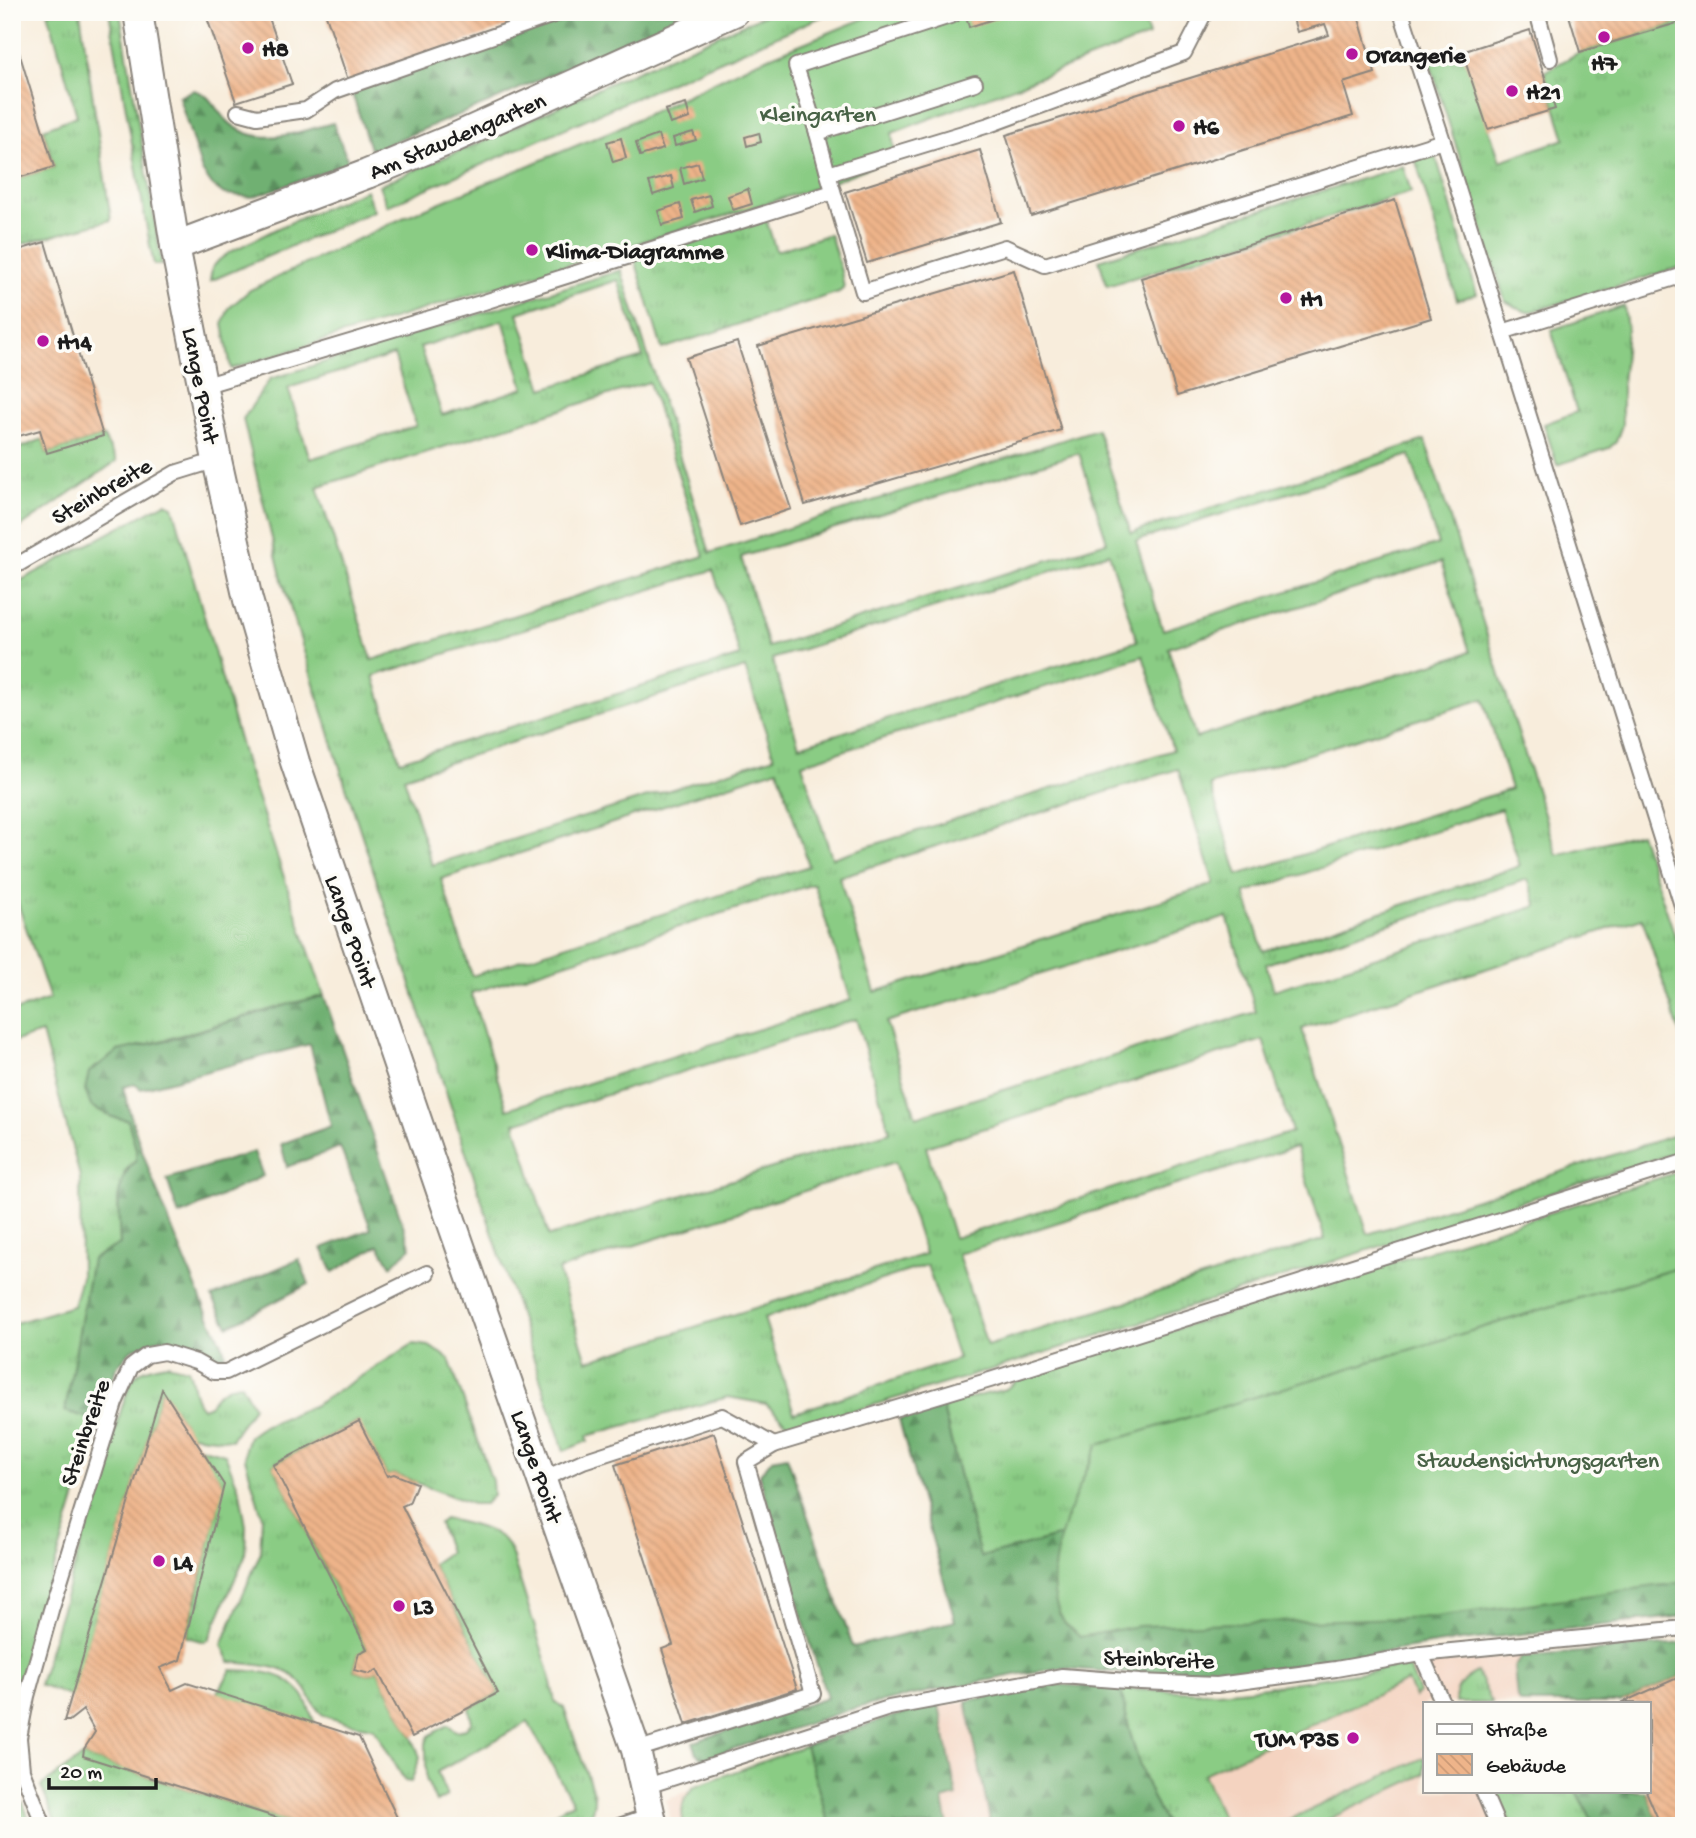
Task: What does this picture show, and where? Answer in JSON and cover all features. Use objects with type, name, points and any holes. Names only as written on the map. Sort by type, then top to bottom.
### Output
[{"type":"street","name":"Lange Point","points":[[138,12],[175,246],[248,600],[295,762],[636,1750],[652,1820]]},
{"type":"street","name":"Am Staudengarten","points":[[175,246],[429,148],[734,12]]},
{"type":"lane","points":[[237,111],[257,117],[306,110],[335,91],[562,12]]},
{"type":"lane","points":[[828,174],[989,125],[1184,52],[1205,12]]},
{"type":"lane","points":[[1401,12],[1684,912]]},
{"type":"lane","points":[[1537,12],[1550,59]]},
{"type":"lane","points":[[953,15],[796,66],[863,292],[1005,247],[1045,265],[1443,141]]},
{"type":"lane","points":[[817,133],[975,83]]},
{"type":"lane","points":[[202,386],[484,302],[834,192]]},
{"type":"lane","points":[[1502,332],[1684,275]]},
{"type":"lane","name":"Steinbreite","points":[[12,568],[175,473],[217,460]]},
{"type":"lane","points":[[636,1750],[813,1694],[746,1462],[774,1445],[1684,1162]]},
{"type":"lane","name":"Steinbreite","points":[[44,1826],[22,1770],[19,1738],[27,1696],[51,1609],[115,1403],[131,1367],[147,1355],[164,1352],[196,1362],[214,1372],[226,1371],[427,1273]]},
{"type":"lane","points":[[543,1479],[583,1461],[722,1416],[774,1445]]},
{"type":"lane","name":"Steinbreite","points":[[644,1787],[889,1708],[1062,1676],[1217,1685],[1422,1654],[1684,1629]]},
{"type":"lane","points":[[1422,1654],[1443,1702]]},
{"type":"lane","points":[[1483,1792],[1498,1826]]},
{"type":"lane","points":[[619,1826],[652,1820]]},
{"type":"shaded area","points":[[1684,1643],[1684,1826],[672,1826],[666,1800],[740,1769],[894,1716],[1050,1684],[1171,1692],[1259,1688],[1401,1666]]},
{"type":"green space","points":[[48,12],[80,12],[111,220],[18,245],[12,220],[12,180],[54,167],[43,129],[77,116]]},
{"type":"green space","points":[[109,12],[120,12],[162,265],[154,265],[150,246]]},
{"type":"green space","points":[[592,12],[694,12],[488,103],[370,149],[351,90]]},
{"type":"green space","points":[[771,12],[832,12],[387,206],[379,185],[493,137]]},
{"type":"green space","name":"Kleingarten","points":[[880,12],[1142,12],[1149,36],[892,133],[895,157],[819,187],[231,369],[223,323],[229,308],[250,290],[407,216],[614,130],[754,63]]},
{"type":"green space","points":[[1684,21],[1684,266],[1534,311],[1526,312],[1505,301],[1429,60],[1461,47],[1500,161],[1565,139],[1544,72],[1580,52]]},
{"type":"green space","points":[[193,90],[206,96],[233,126],[246,133],[259,136],[288,135],[333,123],[349,164],[252,197],[224,194],[212,185],[202,171],[179,97]]},
{"type":"green space","points":[[1435,153],[1477,294],[1457,300],[1415,158]]},
{"type":"green space","points":[[1403,166],[1411,192],[1107,286],[1099,260]]},
{"type":"green space","points":[[366,190],[374,211],[210,281],[212,268],[230,252]]},
{"type":"green space","points":[[766,219],[776,251],[830,234],[844,288],[839,292],[662,349],[635,260]]},
{"type":"green space","points":[[621,270],[710,553],[1097,429],[1131,533],[1425,440],[1557,855],[1640,833],[1684,962],[1684,1046],[1642,918],[1302,1029],[1368,1234],[1684,1132],[1684,1150],[987,1371],[793,1429],[766,1404],[728,1397],[587,1436],[588,1441],[564,1451],[345,784],[282,580],[243,419],[270,379]],"holes":[[[618,280],[643,357],[543,389],[518,313]],[[503,320],[524,388],[442,415],[420,347]],[[394,355],[416,426],[310,459],[288,388]],[[649,382],[704,556],[372,660],[317,487]],[[1079,453],[1107,542],[768,647],[741,557]],[[1410,455],[1438,544],[1163,630],[1136,541]],[[1109,553],[1137,641],[799,746],[772,659]],[[1441,562],[1470,652],[1196,738],[1168,648]],[[713,570],[740,656],[400,761],[374,676]],[[1143,656],[1173,750],[832,858],[802,764]],[[745,668],[774,757],[432,865],[404,777]],[[1483,699],[1511,789],[1238,875],[1210,785]],[[778,769],[809,866],[472,976],[441,879]],[[1178,769],[1214,884],[875,992],[839,877]],[[1501,809],[1520,866],[1263,951],[1245,893]],[[1528,879],[1537,906],[1274,990],[1266,964]],[[814,884],[851,1000],[507,1109],[471,993]],[[1227,917],[1256,1012],[916,1117],[886,1022]],[[856,1019],[890,1132],[549,1236],[515,1123]],[[1263,1040],[1292,1132],[954,1238],[926,1147]],[[1296,1147],[1325,1239],[987,1346],[958,1254]],[[895,1162],[925,1254],[587,1361],[558,1270]],[[927,1265],[958,1359],[794,1413],[764,1318]]]},
{"type":"green space","points":[[1624,306],[1627,329],[1622,425],[1616,442],[1609,448],[1557,465],[1544,424],[1577,412],[1551,330]]},
{"type":"green space","points":[[103,436],[117,461],[12,533],[12,451],[43,439],[47,453]]},
{"type":"green space","points":[[165,503],[173,506],[246,764],[324,996],[118,1051],[112,1117],[128,1120],[136,1149],[136,1160],[125,1171],[118,1198],[120,1244],[65,1411],[99,1421],[12,1706],[12,1324],[73,1306],[81,1277],[80,1177],[42,1033],[12,1042],[12,1012],[50,999],[12,886],[12,585]]},
{"type":"green space","points":[[324,996],[411,1248],[391,1266],[379,1245],[333,1272],[322,1248],[371,1229],[340,1147],[287,1167],[281,1144],[331,1126],[310,1044],[141,1089],[135,1084],[123,1087],[158,1194],[225,1353],[223,1358],[214,1359],[161,1338],[131,1350],[116,1368],[99,1421],[65,1411],[92,1259],[120,1244],[120,1189],[128,1169],[136,1159],[128,1120],[112,1117],[91,1106],[85,1090],[89,1072],[118,1051],[172,1039]]},
{"type":"green space","points":[[254,1152],[263,1176],[179,1216],[167,1179]]},
{"type":"green space","points":[[1684,1170],[1684,1266],[1099,1445],[1067,1516],[1062,1536],[980,1558],[942,1405],[1006,1389],[1022,1377],[1036,1372]]},
{"type":"green space","points":[[299,1259],[309,1284],[228,1326],[212,1297]]},
{"type":"green space","name":"Staudensichtungsgarten","points":[[1684,1266],[1684,1616],[1443,1643],[1223,1677],[1167,1676],[1062,1668],[913,1695],[848,1710],[703,1759],[697,1754],[693,1742],[827,1698],[759,1475],[772,1459],[787,1456],[853,1647],[955,1621],[899,1420],[942,1405],[980,1557],[1062,1536],[1067,1516],[1098,1445]]},
{"type":"green space","name":"Staudensichtungsgarten","points":[[1684,1266],[1684,1582],[1436,1617],[1137,1626],[1080,1637],[1064,1622],[1056,1602],[1053,1581],[1056,1557],[1070,1509],[1098,1445]]},
{"type":"green space","points":[[413,1344],[429,1346],[449,1359],[492,1481],[493,1495],[485,1504],[472,1504],[394,1474],[387,1476],[358,1421],[273,1465],[367,1649],[359,1654],[354,1670],[370,1674],[377,1670],[412,1737],[420,1757],[411,1782],[405,1781],[374,1728],[322,1714],[298,1679],[271,1667],[230,1662],[222,1645],[260,1554],[262,1516],[245,1458],[249,1436],[263,1426],[313,1406]]},
{"type":"green space","points":[[167,1364],[188,1369],[196,1399],[202,1408],[210,1405],[222,1390],[241,1384],[253,1406],[231,1440],[191,1435],[162,1390],[72,1697],[39,1685],[129,1388],[140,1372]]},
{"type":"green space","points":[[199,1447],[225,1454],[240,1492],[246,1526],[245,1556],[209,1639],[204,1642],[187,1637],[223,1485]]},
{"type":"green space","points":[[444,1519],[494,1533],[504,1540],[510,1550],[549,1672],[555,1702],[564,1708],[594,1795],[593,1808],[582,1822],[564,1826],[531,1826],[573,1803],[528,1722],[437,1772],[447,1796],[436,1802],[426,1779],[426,1743],[429,1736],[448,1725],[456,1731],[466,1729],[472,1722],[469,1708],[498,1693],[432,1564],[449,1552],[439,1523]]},
{"type":"green space","points":[[1684,1643],[1684,1675],[1623,1702],[1519,1702],[1514,1667],[1522,1657]]},
{"type":"green space","points":[[1401,1666],[1410,1669],[1419,1693],[1415,1697],[1407,1681],[1203,1774],[1226,1826],[1167,1826],[1150,1793],[1138,1759],[1121,1689],[1217,1692]]},
{"type":"green space","points":[[231,1670],[270,1673],[287,1680],[304,1697],[315,1724],[217,1694]]},
{"type":"green space","points":[[1477,1672],[1492,1702],[1455,1702],[1456,1692]]},
{"type":"green space","points":[[1050,1684],[1121,1689],[1138,1759],[1150,1793],[1167,1826],[991,1826],[966,1701]]},
{"type":"green space","points":[[939,1706],[957,1796],[943,1800],[948,1826],[830,1826],[805,1746],[894,1716]]},
{"type":"green space","points":[[805,1746],[830,1826],[684,1826],[683,1804],[695,1786]]},
{"type":"green space","points":[[83,1756],[303,1826],[57,1826],[41,1786]]},
{"type":"green space","points":[[1423,1758],[1423,1775],[1314,1826],[1275,1826]]},
{"type":"green space","points":[[1495,1792],[1577,1792],[1595,1826],[1512,1826]]},
{"type":"green space","points":[[1577,1792],[1646,1792],[1661,1826],[1595,1826]]},
{"type":"green space","points":[[23,1803],[32,1826],[12,1826],[12,1807]]},
{"type":"building","name":"H8","points":[[205,12],[267,12],[292,84],[236,102]]},
{"type":"building","points":[[325,12],[549,12],[349,83]]},
{"type":"building","points":[[965,12],[1002,12],[1003,16],[969,27]]},
{"type":"building","name":"H6","points":[[1291,12],[1357,12],[1375,73],[1343,83],[1353,116],[1031,216],[1006,135],[1329,35],[1325,24],[1297,32]]},
{"type":"building","name":"H7","points":[[1568,12],[1684,12],[1684,21],[1580,52]]},
{"type":"building","points":[[12,29],[54,167],[12,180]]},
{"type":"building","name":"H21","points":[[1530,30],[1555,109],[1488,129],[1462,52]]},
{"type":"building","points":[[686,104],[690,118],[670,124],[665,110]]},
{"type":"building","points":[[693,132],[696,140],[675,146],[673,138]]},
{"type":"building","points":[[759,133],[761,142],[747,146],[745,137]]},
{"type":"building","points":[[658,135],[663,149],[640,156],[636,143]]},
{"type":"building","points":[[621,138],[626,158],[613,162],[607,142]]},
{"type":"building","points":[[980,150],[1001,222],[867,263],[845,192]]},
{"type":"building","points":[[698,163],[702,178],[684,184],[680,168]]},
{"type":"building","points":[[671,176],[674,188],[653,195],[649,182]]},
{"type":"building","points":[[748,189],[752,204],[733,210],[728,196]]},
{"type":"building","points":[[709,195],[712,206],[695,212],[691,200]]},
{"type":"building","name":"H1","points":[[1395,200],[1431,318],[1177,396],[1141,278]]},
{"type":"building","points":[[680,204],[684,219],[662,225],[658,211]]},
{"type":"building","name":"H14","points":[[45,242],[103,436],[47,453],[40,430],[12,438],[12,252]]},
{"type":"building","points":[[1014,270],[1061,430],[805,505],[758,346]]},
{"type":"building","points":[[737,342],[791,509],[740,526],[686,358]]},
{"type":"building","name":"L4","points":[[162,1389],[224,1485],[180,1660],[160,1668],[172,1690],[187,1683],[359,1737],[401,1826],[303,1826],[83,1756],[84,1749],[95,1732],[83,1710],[69,1721],[64,1721]]},
{"type":"building","name":"L3","points":[[359,1421],[387,1476],[394,1474],[417,1483],[409,1503],[402,1506],[498,1693],[412,1737],[377,1670],[370,1674],[354,1670],[359,1653],[367,1649],[273,1465]]},
{"type":"building","points":[[714,1433],[797,1689],[686,1724],[662,1649],[673,1645],[615,1465]]},
{"type":"building","points":[[1684,1675],[1684,1826],[1661,1826],[1646,1792],[1650,1792],[1650,1702],[1623,1702]]},
{"type":"place","name":"H7","points":[[1604,37]]},
{"type":"place","name":"H8","points":[[248,48]]},
{"type":"place","name":"Orangerie","points":[[1352,54]]},
{"type":"place","name":"H21","points":[[1512,91]]},
{"type":"place","name":"H6","points":[[1179,126]]},
{"type":"place","name":"Klima-Diagramme","points":[[532,250]]},
{"type":"place","name":"H1","points":[[1286,298]]},
{"type":"place","name":"H14","points":[[43,341]]},
{"type":"place","name":"L4","points":[[159,1561]]},
{"type":"place","name":"L3","points":[[399,1606]]},
{"type":"place","name":"TUM P35","points":[[1353,1738]]}]
